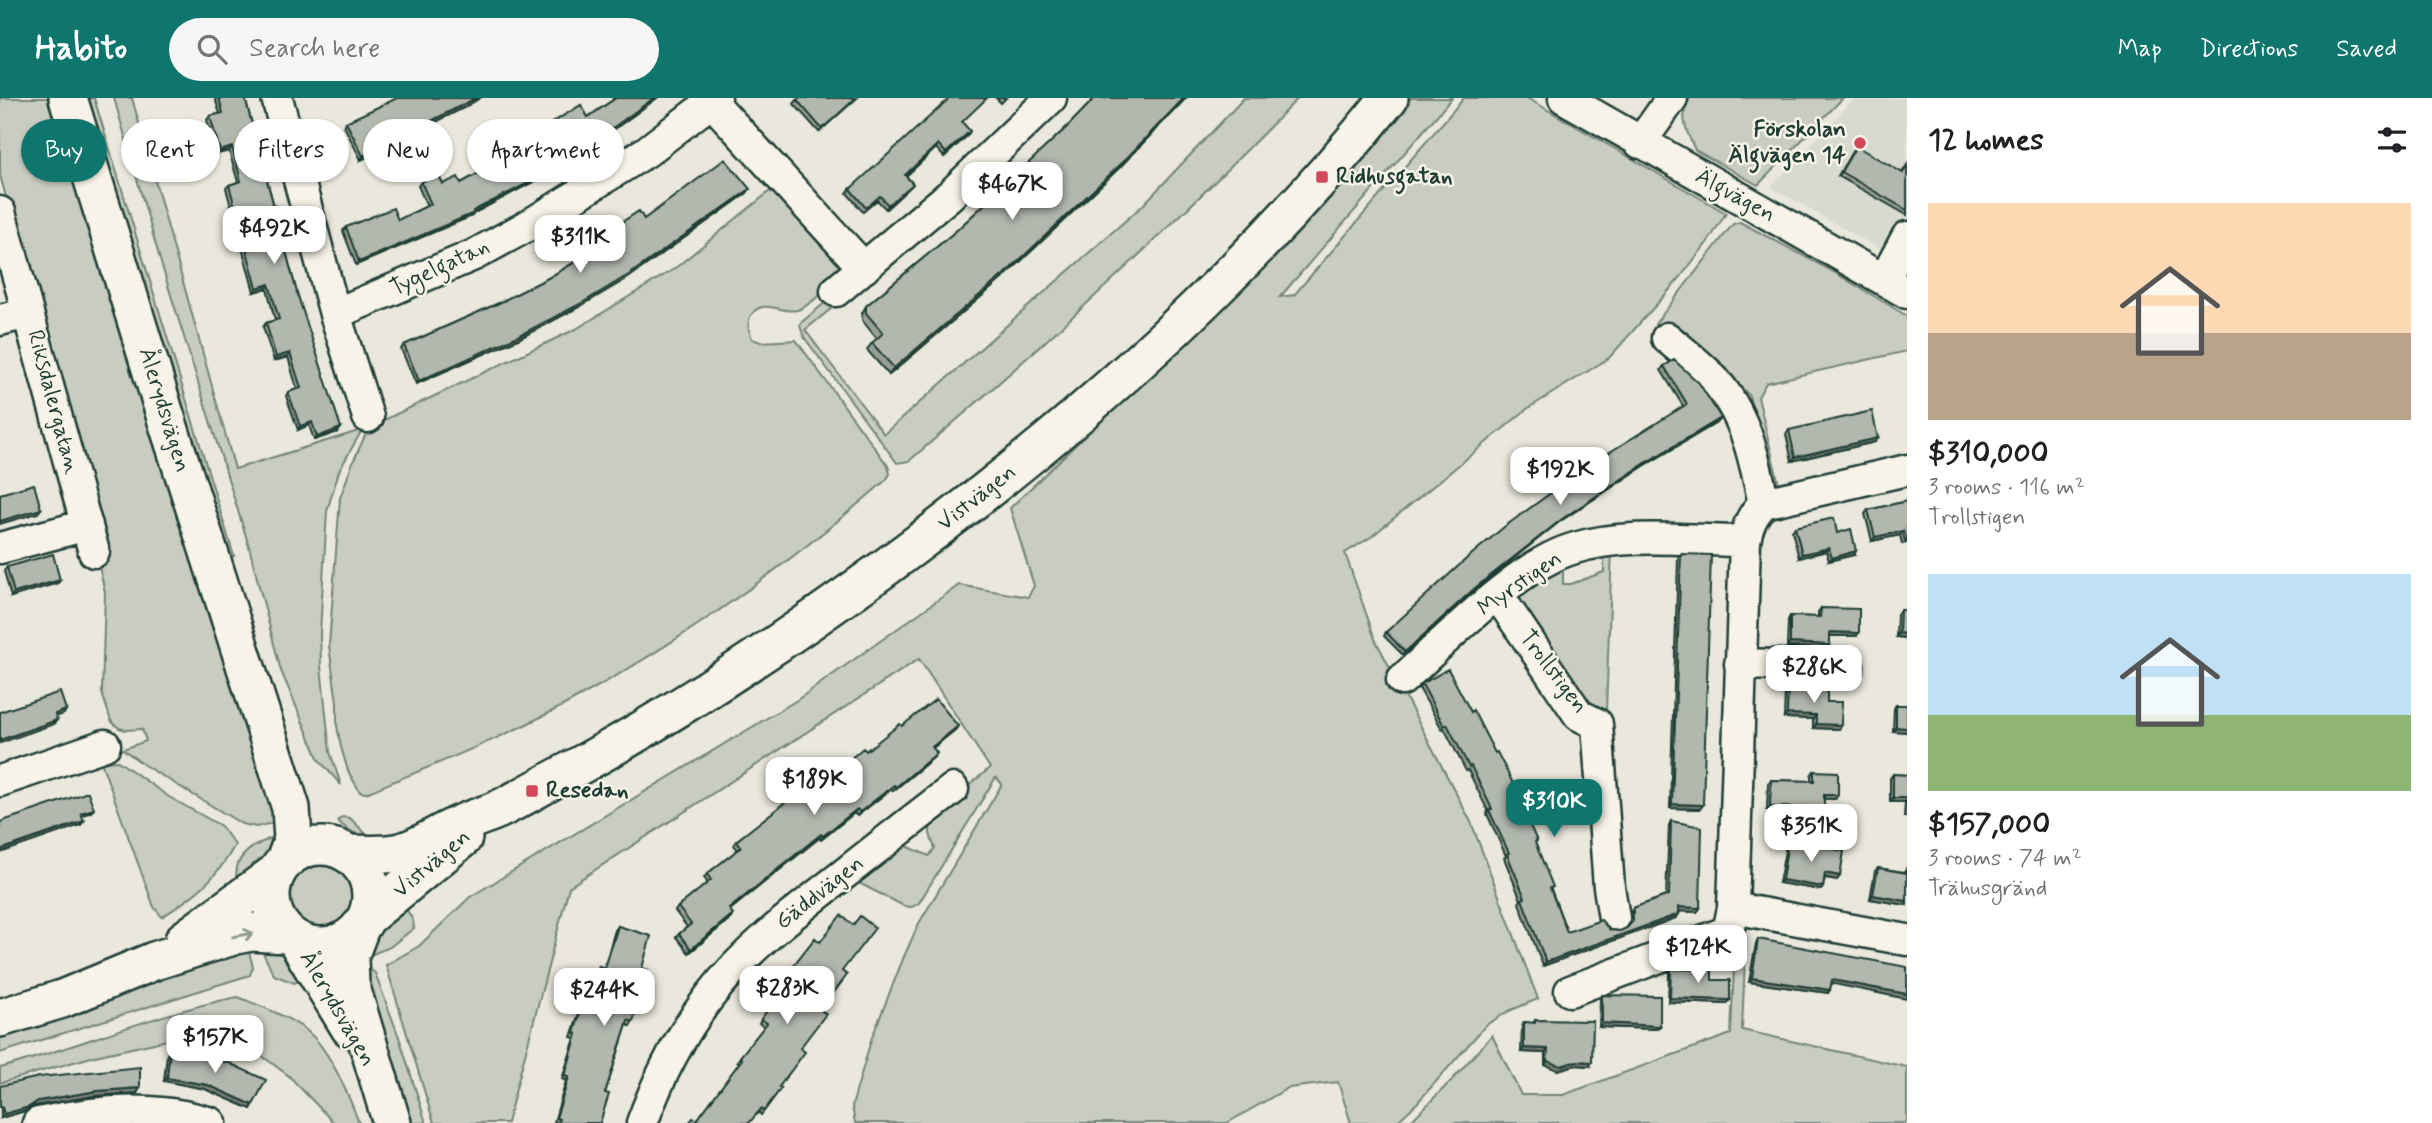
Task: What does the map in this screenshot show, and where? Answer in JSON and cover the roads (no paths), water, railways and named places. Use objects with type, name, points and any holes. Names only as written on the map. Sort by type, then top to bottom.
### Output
[{"type":"main road","name":"Ålerydsvägen","points":[[68,98],[291,808],[293,839],[281,867]]},
{"type":"main road","name":"Vistvägen","points":[[346,852],[403,852],[455,826],[496,811],[601,754],[755,660],[919,543],[1097,402],[1235,273],[1389,98]]},
{"type":"main road","name":"Ålerydsvägen","points":[[263,722],[346,852]]},
{"type":"main road","name":"Vistvägen","points":[[364,923],[496,811]]},
{"type":"main road","points":[[0,1018],[62,999],[154,961],[236,935],[251,932],[292,937],[313,947],[331,946],[347,940],[364,923],[371,903],[369,882],[359,863],[346,852],[328,846],[313,846],[298,851],[281,867],[154,961]]},
{"type":"main road","points":[[281,867],[271,888],[271,905],[277,921],[292,937]]},
{"type":"main road","name":"Ålerydsvägen","points":[[364,923],[349,957],[350,984],[392,1123]]},
{"type":"main road","name":"Ålerydsvägen","points":[[292,937],[352,1031],[377,1078]]},
{"type":"street","points":[[277,98],[335,314],[368,417]]},
{"type":"street","points":[[836,290],[950,195],[1051,98]]},
{"type":"street","name":"Älgvägen","points":[[1564,98],[1895,286]]},
{"type":"street","points":[[1640,142],[1672,98]]},
{"type":"street","points":[[714,100],[864,268]]},
{"type":"street","name":"Tygelgatan","points":[[335,314],[474,255],[529,225],[646,152],[714,100]]},
{"type":"street","name":"Riksdalergatan","points":[[0,212],[14,317],[90,538],[0,548]]},
{"type":"street","points":[[1895,286],[1907,237]]},
{"type":"street","points":[[1667,338],[1701,366],[1732,403],[1751,447],[1764,503]]},
{"type":"street","points":[[1570,991],[1723,933],[1729,927],[1733,908],[1745,541],[1748,524],[1756,511],[1764,503],[1907,470]]},
{"type":"street","name":"Myrstigen","points":[[1402,680],[1497,594],[1545,561],[1573,548],[1634,540],[1745,541]]},
{"type":"street","name":"Trollstigen","points":[[1497,594],[1579,715],[1597,724],[1609,887],[1614,918]]},
{"type":"street","points":[[1740,664],[1848,667]]},
{"type":"street","points":[[0,781],[105,745]]},
{"type":"street","name":"Gäddvägen","points":[[642,1123],[670,1061],[695,1019],[709,997],[740,962],[784,920],[953,789]]},
{"type":"street","points":[[1733,908],[1907,940]]},
{"type":"street","points":[[38,1123],[99,1114],[156,1111],[211,1123]]},
{"type":"place","name":"Förskolan Älgvägen 14","points":[[1860,143]]},
{"type":"place","name":"Ridhusgatan","points":[[1322,177]]},
{"type":"place","name":"Resedan","points":[[532,791]]}]
